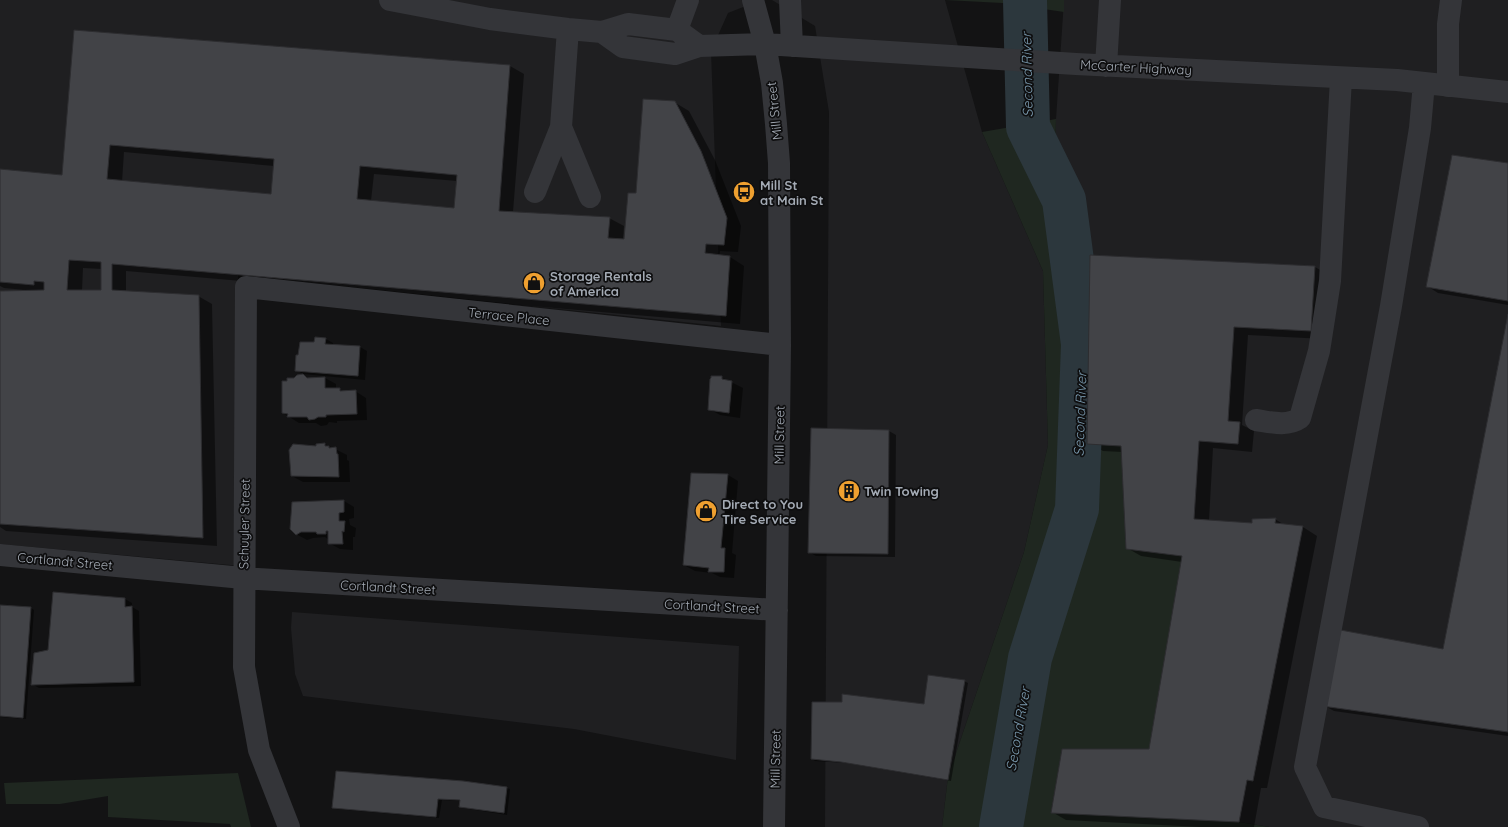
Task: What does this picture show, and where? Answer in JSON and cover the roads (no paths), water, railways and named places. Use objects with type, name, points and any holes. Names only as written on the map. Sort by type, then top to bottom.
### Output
[{"type":"street","points":[[390,0],[490,19],[568,29],[602,32],[628,24],[677,30],[699,46]]},
{"type":"street","points":[[677,30],[688,0]]},
{"type":"street","name":"Mill Street","points":[[753,0],[765,44],[772,83],[779,163],[780,345],[774,827]]},
{"type":"street","points":[[790,0],[792,46]]},
{"type":"street","points":[[1106,66],[1110,0]]},
{"type":"street","points":[[1448,86],[1448,24],[1451,0]]},
{"type":"street","points":[[535,192],[561,127],[568,29]]},
{"type":"street","name":"McCarter Highway","points":[[602,32],[622,47],[675,54],[699,46],[765,44],[1106,66],[1424,83],[1508,92]]},
{"type":"street","points":[[1256,420],[1294,423],[1300,418],[1319,351],[1330,281],[1341,78]]},
{"type":"street","points":[[1418,827],[1324,807],[1305,767],[1391,306],[1420,128],[1424,83]]},
{"type":"street","points":[[561,127],[590,197]]},
{"type":"street","name":"Terrace Place","points":[[246,296],[246,288],[780,345]]},
{"type":"street","name":"Schuyler Street","points":[[246,296],[243,578],[244,667],[259,750],[289,827]]},
{"type":"street","name":"Cortlandt Street","points":[[0,555],[243,578],[777,610]]},
{"type":"waterway","name":"Second River","points":[[1001,827],[1030,658],[1077,509],[1083,344],[1064,200],[1028,127],[1025,0]]},
{"type":"place","name":"Mill St at Main St","points":[[744,192]]},
{"type":"place","name":"Storage Rentals of America","points":[[534,283]]},
{"type":"place","name":"Twin Towing","points":[[849,491]]},
{"type":"place","name":"Direct to You Tire Service","points":[[706,511]]}]
